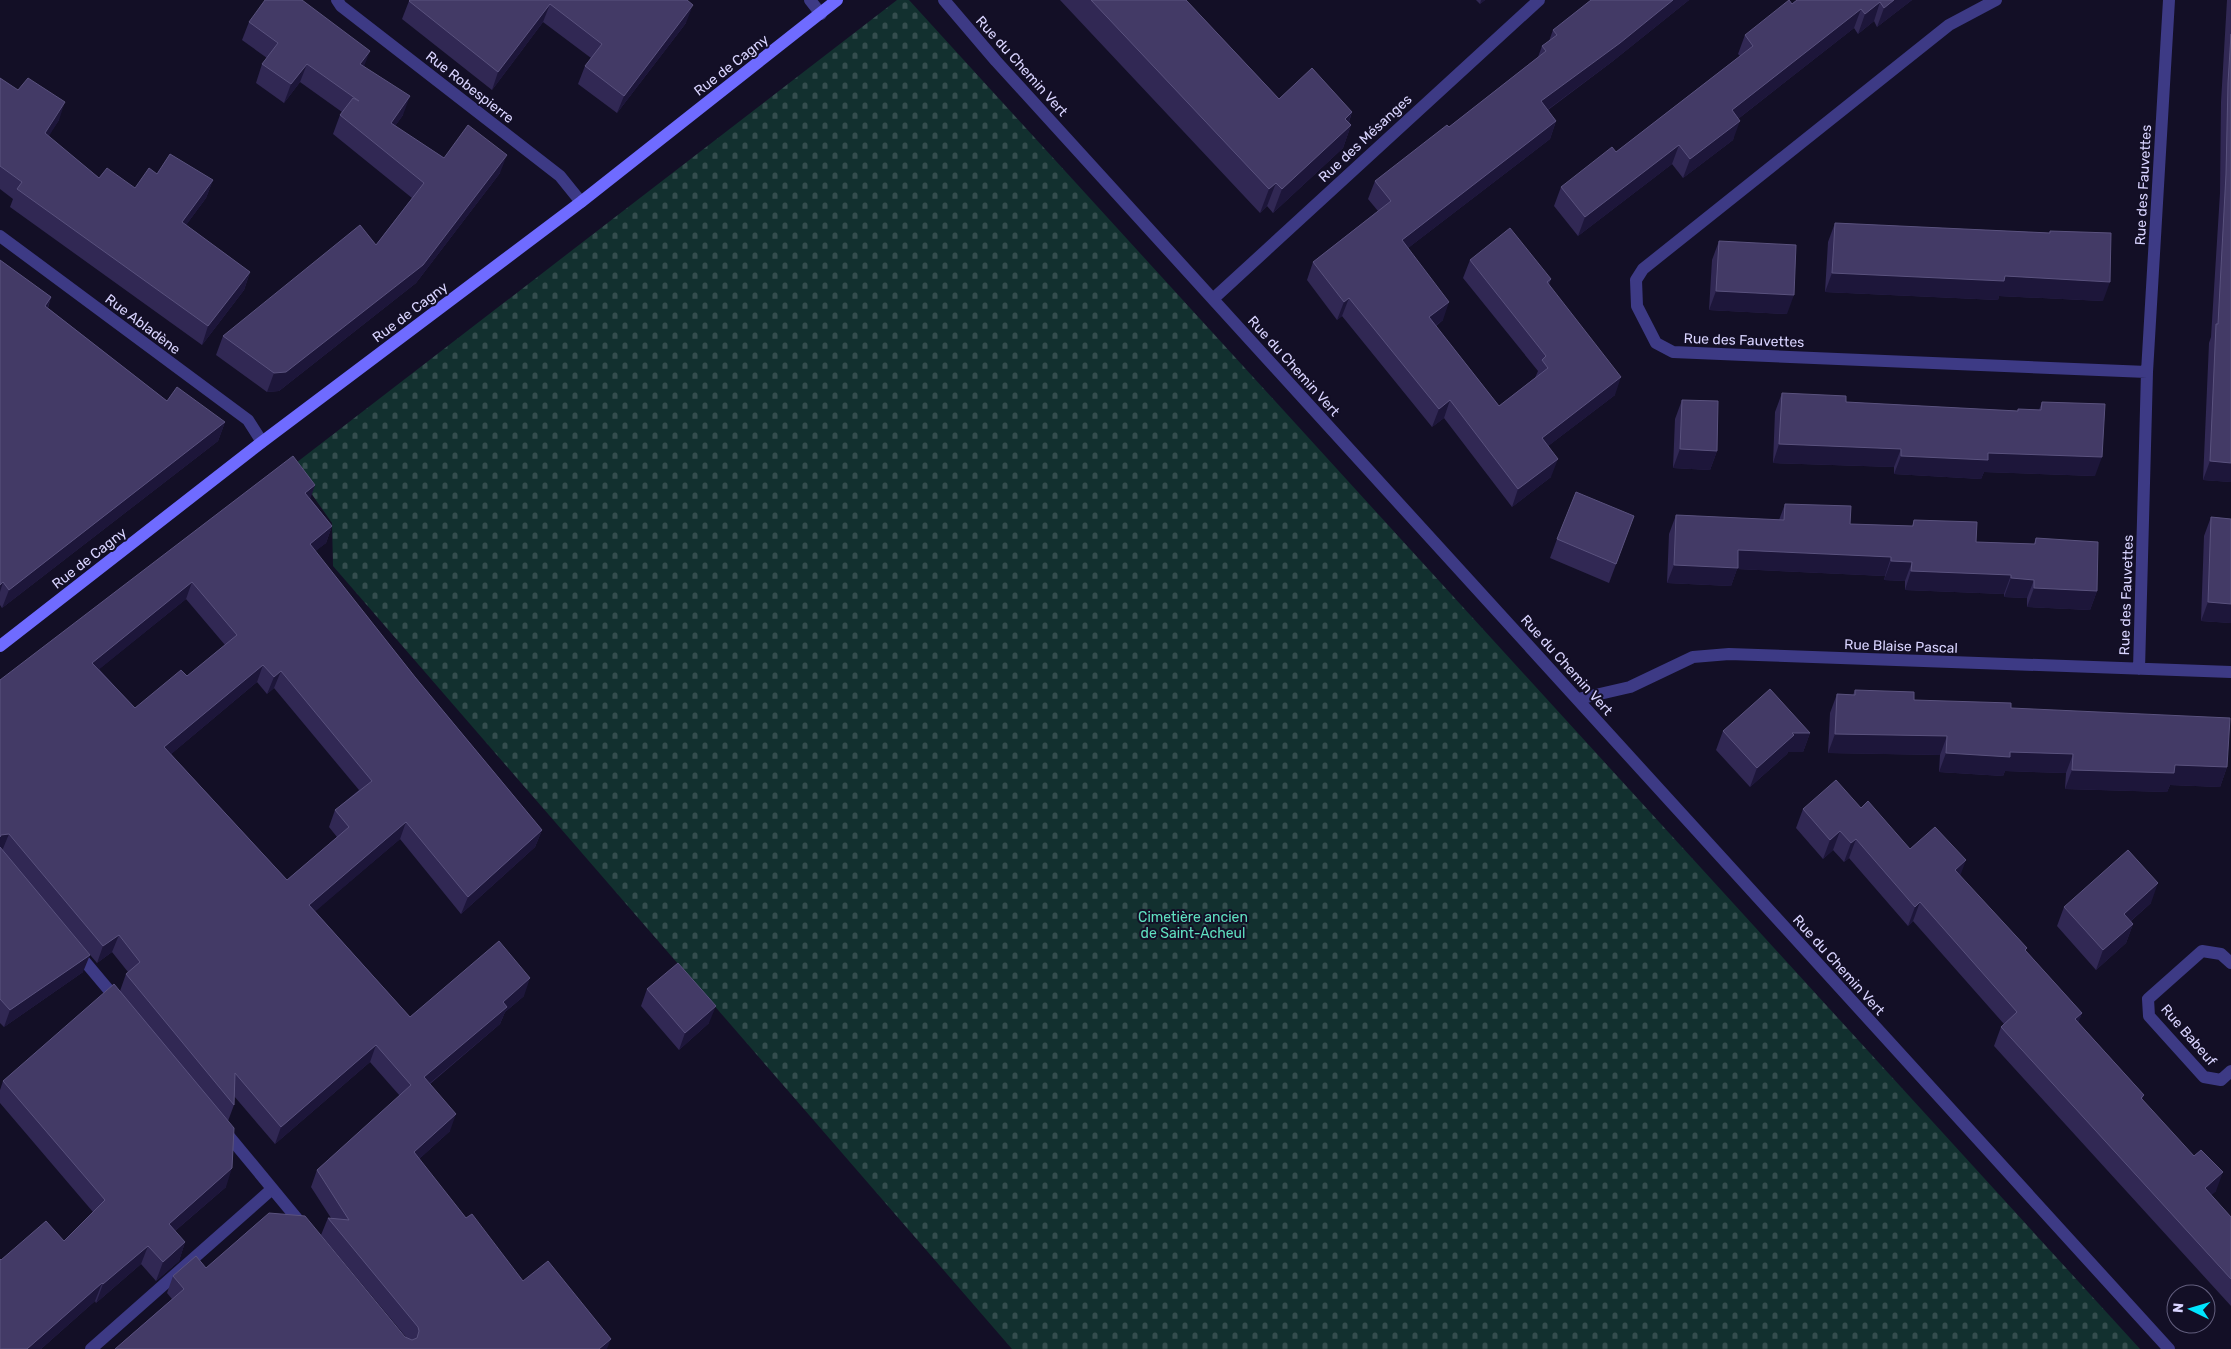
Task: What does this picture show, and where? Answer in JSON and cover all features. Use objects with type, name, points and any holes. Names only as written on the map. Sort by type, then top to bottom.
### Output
[{"type":"main road","name":"Rue de Cagny","points":[[0,646],[262,442],[581,202],[838,0]]},
{"type":"street","name":"Rue Robespierre","points":[[338,0],[341,6],[560,176],[581,202]]},
{"type":"street","points":[[810,0],[821,14]]},
{"type":"street","name":"Rue du Chemin Vert","points":[[944,0],[996,61],[2169,1349]]},
{"type":"street","name":"Rue des Mésanges","points":[[1213,299],[1539,0]]},
{"type":"street","name":"Rue des Fauvettes","points":[[1996,0],[1949,25],[1643,269],[1636,280],[1637,306],[1656,342],[1673,352],[2147,372]]},
{"type":"street","name":"Rue des Fauvettes","points":[[2139,669],[2147,372],[2169,0]]},
{"type":"street","name":"Rue Abladène","points":[[0,236],[248,420],[262,442]]},
{"type":"street","name":"Rue Blaise Pascal","points":[[1578,699],[1630,687],[1693,658],[1730,654],[2231,672]]},
{"type":"street","points":[[70,943],[127,1012]]},
{"type":"street","name":"Rue Babeuf","points":[[2231,963],[2221,954],[2202,951],[2148,999],[2149,1016],[2204,1077],[2221,1080],[2231,1071]]},
{"type":"street","points":[[215,1120],[310,1234]]},
{"type":"street","points":[[91,1349],[272,1188]]},
{"type":"green space","name":"Cimetière ancien de Saint-Acheul","points":[[897,0],[909,0],[2140,1349],[1012,1349],[333,566],[332,523],[292,466]]},
{"type":"building","points":[[265,0],[302,0],[370,51],[360,64],[410,96],[391,123],[444,158],[468,125],[507,155],[423,265],[286,372],[274,373],[223,336],[360,225],[376,245],[424,183],[340,115],[353,98],[359,101],[307,64],[291,84],[262,64],[278,43],[249,22]]},
{"type":"building","points":[[410,0],[687,0],[693,5],[624,96],[585,66],[602,44],[550,4],[498,72]]},
{"type":"building","points":[[1091,0],[1186,0],[1279,99],[1312,68],[1352,112],[1345,119],[1351,125],[1282,189],[1276,183],[1269,189]]},
{"type":"building","points":[[1591,0],[1673,0],[1620,43],[1541,101],[1556,121],[1402,240],[1449,302],[1429,317],[1499,406],[1548,368],[1542,360],[1546,356],[1470,260],[1510,228],[1551,279],[1547,282],[1621,377],[1542,438],[1558,459],[1518,489],[1450,400],[1439,409],[1349,298],[1344,302],[1313,262],[1391,201],[1375,181],[1447,125],[1449,127],[1546,51],[1542,46],[1557,35],[1553,30]]},
{"type":"building","points":[[1789,0],[1792,4],[1797,0],[1894,0],[1884,8],[1880,2],[1865,14],[1861,9],[1732,110],[1740,121],[1690,159],[1679,145],[1585,217],[1561,187],[1612,147],[1616,152],[1753,46],[1745,35]]},
{"type":"building","points":[[2231,34],[2231,463],[2210,461],[2216,324],[2218,324],[2226,174]]},
{"type":"building","points":[[0,78],[18,90],[28,78],[65,102],[45,133],[99,178],[107,168],[135,188],[149,168],[157,174],[170,154],[213,180],[182,222],[250,272],[208,326],[17,189],[22,182],[0,166]]},
{"type":"building","points":[[1835,223],[2050,233],[2050,231],[2111,233],[2110,282],[2005,276],[2004,281],[1832,273]]},
{"type":"building","points":[[1719,241],[1796,245],[1794,295],[1716,291]]},
{"type":"building","points":[[0,260],[51,297],[45,306],[167,401],[177,387],[225,422],[9,590],[3,582],[0,585]]},
{"type":"building","points":[[1782,393],[1846,396],[1846,402],[2018,411],[2018,409],[2041,410],[2042,402],[2105,404],[2102,457],[1988,453],[1988,460],[1901,456],[1901,449],[1779,444]]},
{"type":"building","points":[[1682,400],[1718,401],[1717,451],[1680,449]]},
{"type":"building","points":[[293,456],[315,485],[305,493],[332,526],[310,544],[415,677],[542,830],[468,897],[406,822],[309,905],[410,1017],[499,941],[530,978],[503,1002],[507,1007],[424,1077],[456,1114],[414,1152],[466,1218],[472,1214],[523,1281],[548,1261],[611,1339],[599,1349],[115,1349],[184,1289],[173,1276],[196,1256],[206,1268],[269,1213],[305,1216],[405,1337],[412,1340],[417,1338],[418,1327],[328,1218],[349,1220],[317,1170],[411,1085],[376,1045],[281,1127],[235,1073],[234,1105],[126,974],[140,962],[119,935],[103,946],[9,834],[1,835],[0,837],[0,680]],"holes":[[[192,582],[237,635],[187,676],[181,670],[135,708],[92,663]],[[263,665],[274,677],[281,671],[372,781],[335,810],[349,827],[287,880],[164,747]]]},
{"type":"building","points":[[1576,492],[1634,516],[1616,564],[1557,539]]},
{"type":"building","points":[[1785,504],[1851,506],[1850,524],[1913,526],[1914,520],[1977,522],[1976,542],[2035,544],[2036,538],[2098,542],[2097,591],[2034,588],[2034,580],[2011,578],[2011,575],[1911,571],[1912,562],[1891,561],[1891,557],[1738,550],[1738,568],[1674,565],[1676,515],[1784,520]]},
{"type":"building","points":[[2211,517],[2231,519],[2231,604],[2208,602]]},
{"type":"building","points":[[1770,689],[1810,733],[1792,733],[1794,735],[1757,768],[1723,731]]},
{"type":"building","points":[[1855,690],[1914,692],[1914,700],[2011,703],[2011,708],[2230,718],[2227,767],[2175,765],[2174,773],[2072,770],[2073,754],[2010,752],[2010,757],[1946,753],[1947,736],[1835,734],[1837,694],[1855,695]]},
{"type":"building","points":[[1836,780],[1861,808],[1868,801],[1910,849],[1935,827],[1966,860],[1955,870],[2027,948],[2025,950],[2082,1013],[2075,1019],[2144,1095],[2141,1098],[2194,1156],[2201,1150],[2223,1172],[2205,1188],[2231,1217],[2231,1279],[2001,1027],[2017,1012],[1920,902],[1915,907],[1856,839],[1851,843],[1840,831],[1830,840],[1803,809]]},
{"type":"building","points":[[0,847],[90,955],[10,1010],[0,999]]},
{"type":"building","points":[[2128,850],[2158,883],[2124,914],[2133,924],[2103,950],[2064,907]]},
{"type":"building","points":[[678,963],[716,1006],[685,1033],[647,989]]},
{"type":"building","points":[[114,984],[234,1128],[232,1168],[169,1224],[185,1242],[163,1262],[148,1246],[102,1283],[27,1349],[0,1349],[0,1259],[46,1221],[64,1241],[105,1200],[3,1081]]}]
